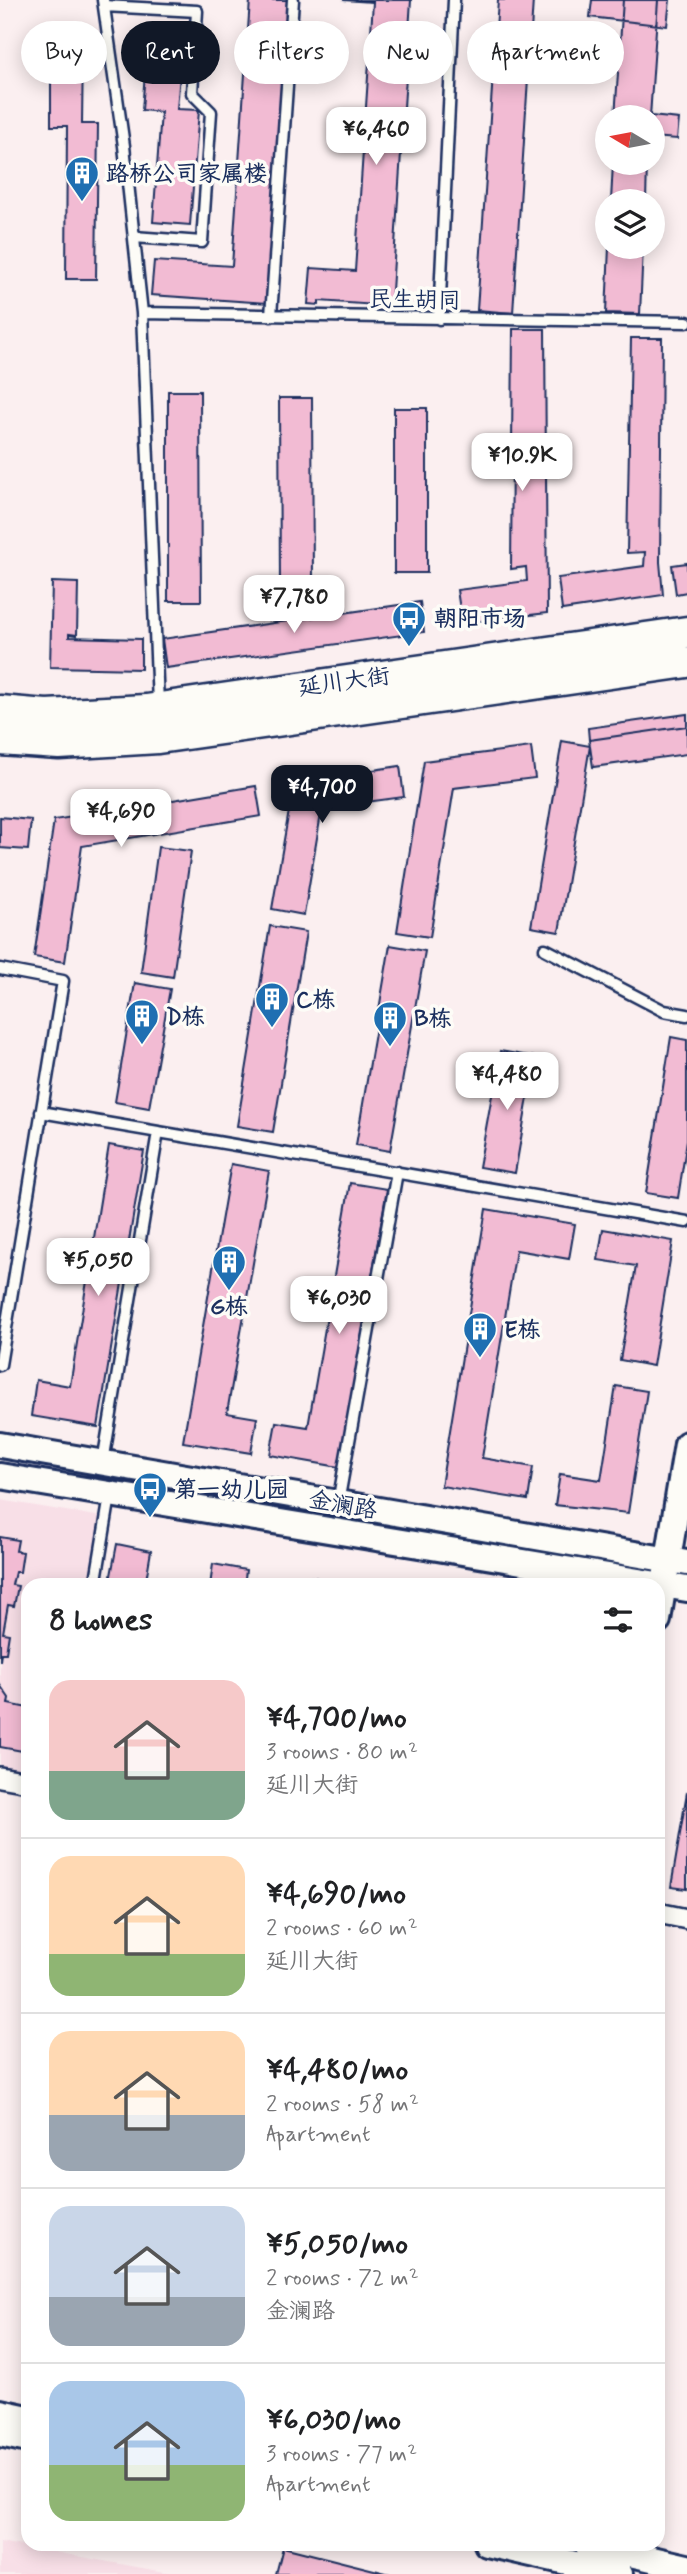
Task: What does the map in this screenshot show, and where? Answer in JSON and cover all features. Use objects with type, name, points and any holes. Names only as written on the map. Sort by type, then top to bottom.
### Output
[{"type":"main road","name":"延川大街","points":[[0,711],[46,715],[159,708],[687,632]]},
{"type":"main road","name":"延川大街","points":[[0,740],[59,744],[158,738],[687,662]]},
{"type":"street","points":[[665,1606],[675,1587],[687,1444]]},
{"type":"street","name":"金澜路","points":[[0,1445],[678,1562]]},
{"type":"street","name":"金澜路","points":[[0,1476],[620,1578]]},
{"type":"street","points":[[0,1777],[21,1781]]},
{"type":"street","points":[[665,1914],[687,1919]]},
{"type":"street","points":[[0,2412],[21,2416]]},
{"type":"street","points":[[0,2434],[21,2438]]},
{"type":"street","points":[[518,2551],[620,2574]]},
{"type":"street","points":[[617,2551],[687,2567]]},
{"type":"lane","points":[[271,316],[293,0]]},
{"type":"lane","points":[[439,319],[454,0]]},
{"type":"lane","points":[[134,237],[202,242],[211,112],[192,93],[197,11],[103,3],[142,313],[159,708]]},
{"type":"lane","name":"民生胡同","points":[[142,313],[687,322]]},
{"type":"lane","points":[[545,948],[664,1011],[687,1015]]},
{"type":"lane","points":[[0,968],[63,981],[0,1364]]},
{"type":"lane","points":[[41,1112],[687,1222]]},
{"type":"lane","points":[[103,1463],[158,1132]]},
{"type":"lane","points":[[338,1503],[397,1172]]},
{"type":"lane","points":[[96,1578],[111,1494]]},
{"type":"shaded area","points":[[0,1500],[102,1517],[91,1578],[21,1578],[21,1773],[0,1769]]},
{"type":"shaded area","points":[[0,2542],[21,2546],[21,2551],[49,2551],[175,2574],[0,2574]]},
{"type":"building","points":[[250,0],[288,0],[287,21],[249,21]]},
{"type":"building","points":[[343,0],[411,0],[410,21],[372,21],[373,2]]},
{"type":"building","points":[[498,0],[533,0],[532,21],[497,21]]},
{"type":"building","points":[[592,0],[670,0],[667,26],[590,17]]},
{"type":"building","points":[[623,0],[658,0],[651,105],[616,105],[617,84],[624,84],[624,21],[622,21]]},
{"type":"building","name":"路桥公司家属楼","points":[[51,84],[83,84],[82,124],[98,124],[96,279],[66,279],[67,126],[51,126]]},
{"type":"building","points":[[144,84],[179,84],[177,109],[199,110],[190,225],[153,222],[161,112],[142,110]]},
{"type":"building","points":[[244,84],[282,84],[268,303],[151,295],[154,261],[232,266]]},
{"type":"building","points":[[368,84],[406,84],[391,306],[319,301],[319,305],[308,304],[311,268],[355,271]]},
{"type":"building","points":[[492,84],[528,84],[513,313],[477,310]]},
{"type":"building","points":[[665,118],[679,119],[677,139],[665,138]]},
{"type":"building","points":[[612,175],[647,175],[646,189],[612,189]]},
{"type":"building","points":[[608,259],[642,259],[640,314],[606,313]]},
{"type":"building","points":[[513,329],[545,329],[547,613],[462,623],[457,590],[527,581],[526,567],[511,569]]},
{"type":"building","points":[[631,338],[662,338],[660,562],[663,595],[562,610],[558,578],[644,566],[645,552],[627,553]]},
{"type":"building","points":[[168,391],[200,391],[201,601],[168,601]]},
{"type":"building","points":[[279,398],[312,398],[313,585],[280,586]]},
{"type":"building","points":[[394,408],[427,408],[427,573],[394,573]]},
{"type":"building","points":[[687,563],[687,592],[676,594],[672,565]]},
{"type":"building","points":[[52,582],[78,583],[77,635],[69,634],[69,637],[141,639],[141,669],[50,667]]},
{"type":"building","points":[[420,602],[424,632],[166,668],[162,639]]},
{"type":"building","points":[[687,714],[687,726],[589,740],[588,728]]},
{"type":"building","points":[[687,726],[687,754],[593,767],[589,740]]},
{"type":"building","points":[[562,741],[590,746],[559,932],[531,927]]},
{"type":"building","points":[[531,747],[535,778],[454,788],[430,937],[397,932],[424,761]]},
{"type":"building","points":[[400,766],[404,797],[322,808],[304,915],[272,909],[294,782]]},
{"type":"building","points":[[256,786],[261,816],[82,846],[65,962],[34,957],[54,820]]},
{"type":"building","points":[[0,817],[31,820],[28,850],[0,848]]},
{"type":"building","points":[[158,847],[191,851],[173,977],[141,972]]},
{"type":"building","name":"C栋","points":[[270,926],[306,932],[273,1132],[237,1126]]},
{"type":"building","name":"B栋","points":[[390,945],[425,951],[390,1151],[356,1145]]},
{"type":"building","name":"D栋","points":[[135,983],[170,989],[149,1108],[115,1102]]},
{"type":"building","points":[[671,1037],[687,1040],[687,1140],[678,1198],[646,1193]]},
{"type":"building","points":[[500,1051],[535,1057],[515,1173],[479,1167]]},
{"type":"building","points":[[109,1145],[144,1151],[98,1427],[31,1416],[36,1380],[70,1386]]},
{"type":"building","name":"G栋","points":[[231,1164],[269,1171],[227,1413],[257,1418],[251,1453],[183,1442]]},
{"type":"building","points":[[350,1183],[387,1189],[339,1467],[270,1455],[276,1422],[308,1427]]},
{"type":"building","name":"E栋","points":[[486,1209],[575,1224],[569,1259],[516,1250],[482,1458],[533,1467],[528,1500],[441,1486]]},
{"type":"building","points":[[603,1229],[673,1241],[653,1366],[620,1360],[636,1266],[598,1260]]},
{"type":"building","points":[[616,1386],[647,1391],[628,1513],[555,1505],[560,1474],[601,1480]]},
{"type":"building","points":[[0,1537],[18,1540],[16,1551],[23,1552],[20,1572],[15,1572],[12,1585],[18,1586],[14,1606],[8,1605],[3,1633],[9,1634],[6,1653],[1,1653],[0,1661]]},
{"type":"building","points":[[117,1544],[151,1551],[146,1578],[111,1578]]},
{"type":"building","points":[[213,1564],[246,1570],[245,1578],[211,1578]]},
{"type":"building","points":[[0,1685],[9,1698],[8,1704],[21,1707],[21,1751],[0,1747]]},
{"type":"building","points":[[687,1792],[687,1889],[671,1887]]},
{"type":"building","points":[[282,2551],[299,2551],[390,2574],[276,2574]]},
{"type":"place","name":"路桥公司家属楼","points":[[82,203]]},
{"type":"place","name":"朝阳市场","points":[[409,648]]},
{"type":"place","name":"C栋","points":[[272,1029]]},
{"type":"place","name":"D栋","points":[[142,1046]]},
{"type":"place","name":"B栋","points":[[390,1048]]},
{"type":"place","name":"G栋","points":[[229,1292]]},
{"type":"place","name":"E栋","points":[[480,1359]]},
{"type":"place","name":"第一幼儿园","points":[[150,1519]]}]
